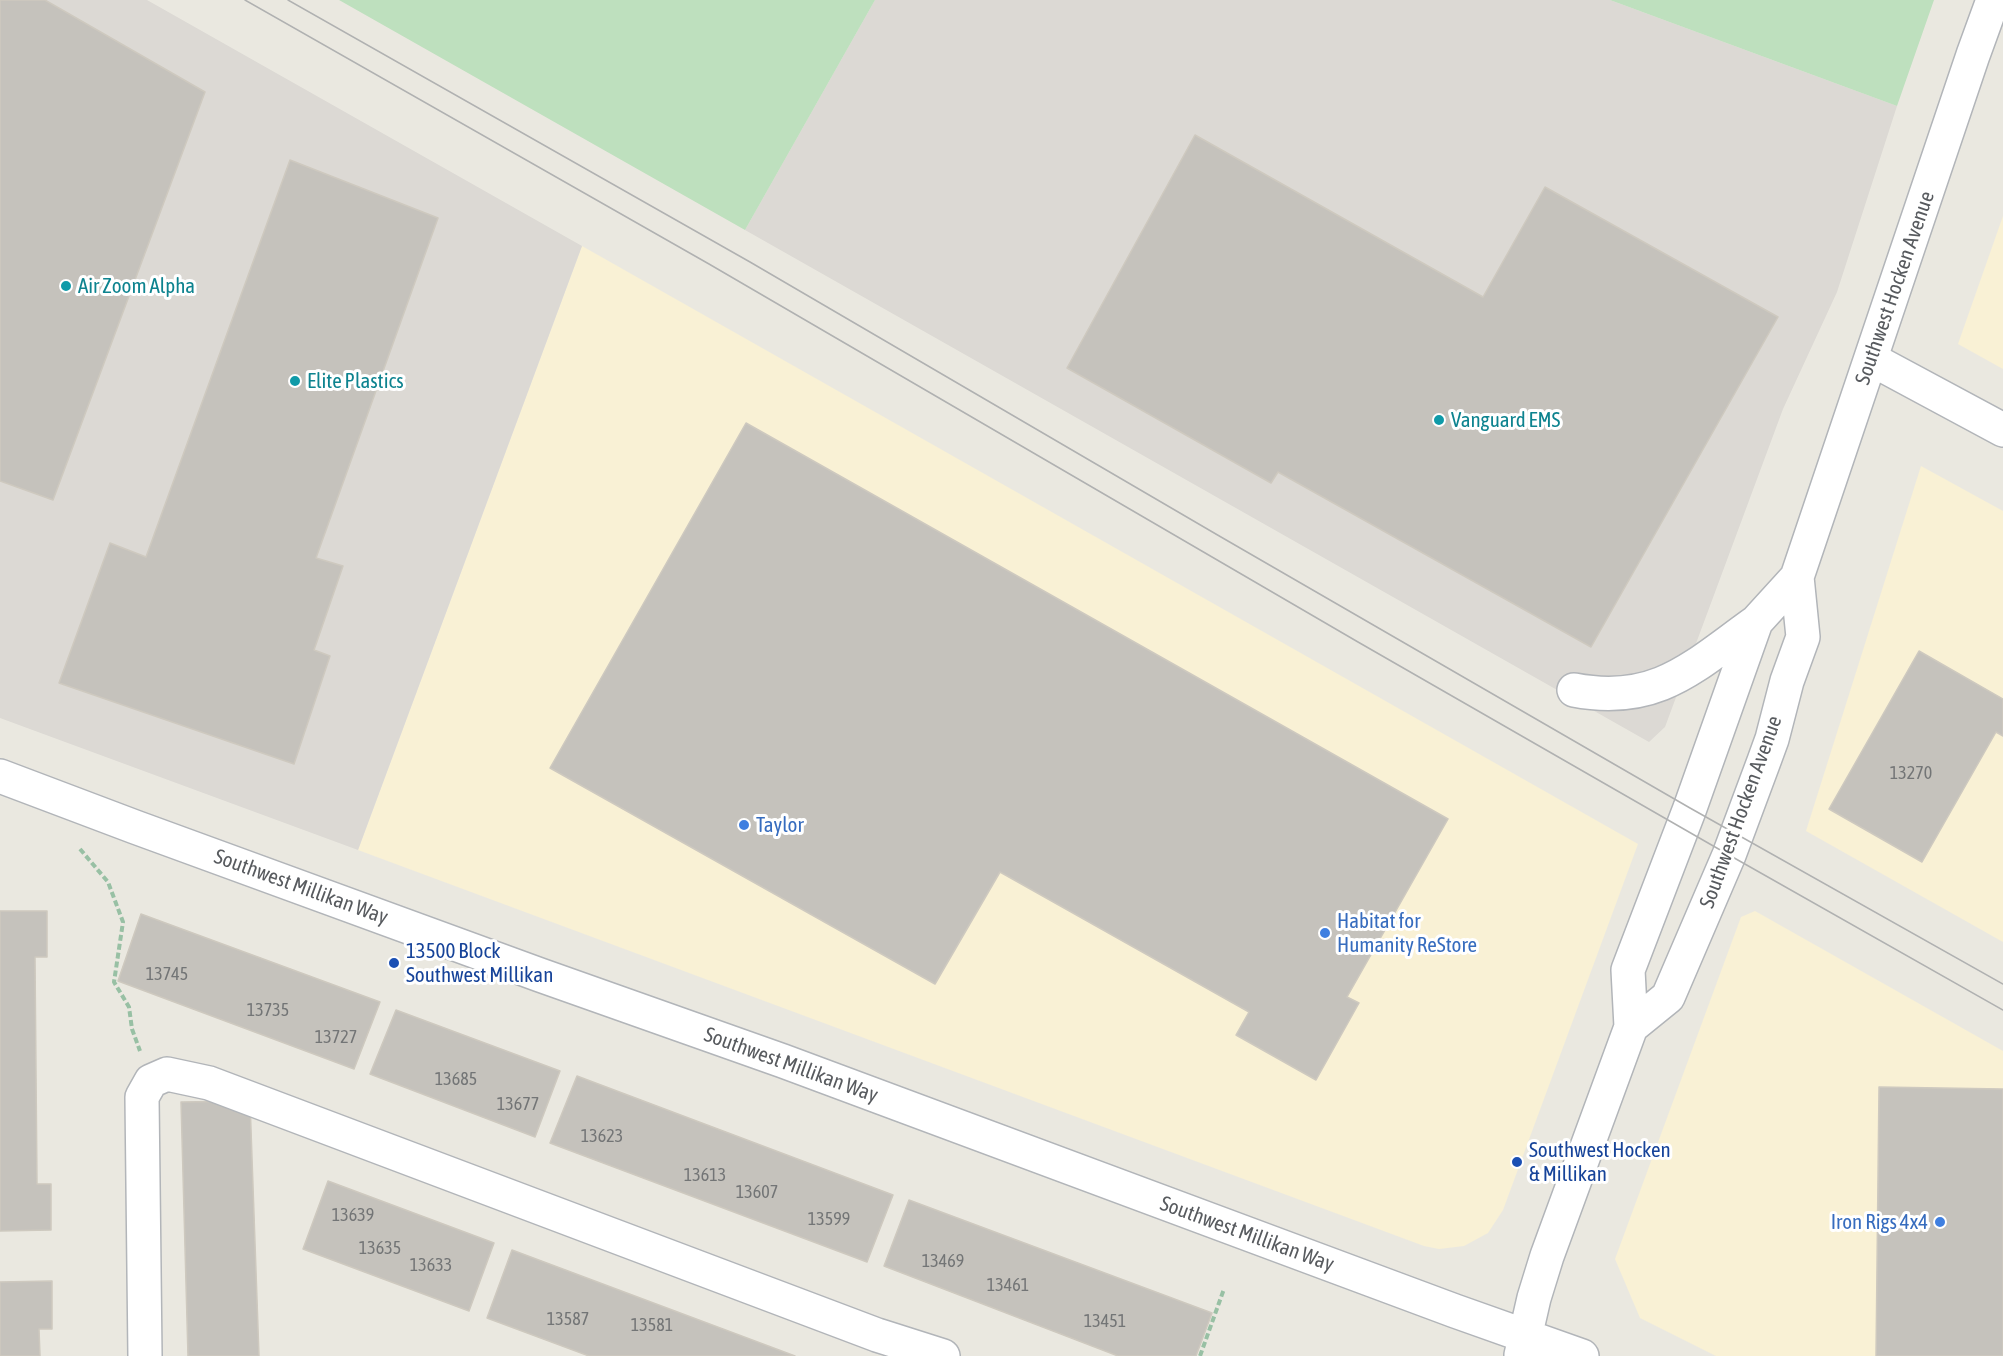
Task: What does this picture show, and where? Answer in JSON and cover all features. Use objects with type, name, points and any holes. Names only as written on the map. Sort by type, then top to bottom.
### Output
[{"type":"street","name":"Southwest Hocken Avenue","points":[[1523,1345],[1547,1256],[1631,1027],[1628,970],[1690,808],[1756,622],[1797,577],[1972,55],[1993,0]]},
{"type":"street","points":[[1871,359],[2003,430]]},
{"type":"street","name":"Southwest Hocken Avenue","points":[[1631,1027],[1668,997],[1729,855],[1760,772],[1772,739],[1787,681],[1803,637],[1797,577]]},
{"type":"street","points":[[1574,690],[1595,694],[1621,694],[1643,691],[1672,681],[1756,622]]},
{"type":"street","name":"Southwest Millikan Way","points":[[0,776],[540,975],[783,1061],[1455,1311],[1523,1345],[1582,1356]]},
{"type":"street","points":[[145,1356],[142,1097],[151,1081],[167,1074],[209,1083],[877,1345],[944,1356]]},
{"type":"path","points":[[80,849],[108,882],[123,922],[114,982],[129,1008],[132,1029],[151,1081]]},
{"type":"path","points":[[1200,1356],[1224,1289]]},
{"type":"shaded area","points":[[0,0],[147,0],[582,246],[358,850],[0,718]]},
{"type":"shaded area","points":[[875,0],[1610,0],[1897,106],[1837,292],[1783,409],[1665,727],[1649,742],[745,230]]},
{"type":"shaded area","points":[[2003,216],[2003,369],[1958,344]]},
{"type":"shaded area","points":[[582,246],[1638,844],[1503,1210],[1488,1233],[1464,1246],[1439,1249],[1424,1246],[358,850]]},
{"type":"shaded area","points":[[1921,466],[2003,511],[2003,942],[1806,831]]},
{"type":"shaded area","points":[[1755,911],[2003,1051],[2003,1356],[1716,1356],[1640,1318],[1615,1259],[1741,917]]},
{"type":"green space","points":[[339,0],[875,0],[745,230]]},
{"type":"green space","points":[[1610,0],[1934,0],[1897,106]]},
{"type":"building","name":"Air Zoom Alpha","points":[[0,0],[45,0],[205,92],[53,500],[0,481]]},
{"type":"building","name":"Vanguard EMS","points":[[1195,135],[1483,297],[1545,187],[1778,317],[1591,647],[1278,472],[1271,483],[1067,368]]},
{"type":"building","name":"Elite Plastics","points":[[290,160],[438,218],[316,558],[343,566],[314,650],[330,656],[294,764],[59,683],[110,543],[146,557]]},
{"type":"building","points":[[746,423],[1448,819],[1347,997],[1359,1003],[1316,1080],[1236,1035],[1249,1012],[1000,872],[935,984],[550,768]]},
{"type":"building","points":[[1919,651],[2003,699],[2003,736],[1996,732],[1922,862],[1829,809]]},
{"type":"building","points":[[0,911],[47,911],[47,957],[35,957],[37,1184],[51,1184],[51,1230],[0,1231]]},
{"type":"building","points":[[141,914],[380,1002],[354,1069],[118,981]]},
{"type":"building","points":[[396,1010],[560,1071],[535,1137],[370,1074]]},
{"type":"building","points":[[577,1076],[893,1195],[867,1262],[550,1143]]},
{"type":"building","name":"Iron Rigs 4x4","points":[[1879,1087],[2003,1089],[2003,1356],[1876,1356]]},
{"type":"building","points":[[250,1101],[259,1356],[188,1356],[181,1102]]},
{"type":"building","points":[[328,1181],[494,1243],[469,1311],[303,1249]]},
{"type":"building","points":[[909,1200],[1212,1313],[1196,1356],[1118,1356],[884,1266]]},
{"type":"building","points":[[512,1250],[795,1356],[589,1356],[487,1318]]},
{"type":"building","points":[[52,1281],[52,1329],[39,1329],[40,1356],[0,1356],[0,1282]]},
{"type":"tram line","points":[[245,0],[709,264],[1358,642],[2003,1010]]},
{"type":"tram line","points":[[288,0],[750,262],[1690,808],[2003,984]]},
{"type":"place","name":"Air Zoom Alpha","points":[[66,286]]},
{"type":"place","name":"Elite Plastics","points":[[295,381]]},
{"type":"place","name":"Vanguard EMS","points":[[1439,420]]},
{"type":"place","name":"Taylor","points":[[744,825]]},
{"type":"place","name":"Habitat for Humanity ReStore","points":[[1325,933]]},
{"type":"place","name":"13500 Block Southwest Millikan","points":[[394,963]]},
{"type":"place","name":"Southwest Hocken & Millikan","points":[[1517,1162]]},
{"type":"place","name":"Iron Rigs 4x4","points":[[1940,1222]]}]
